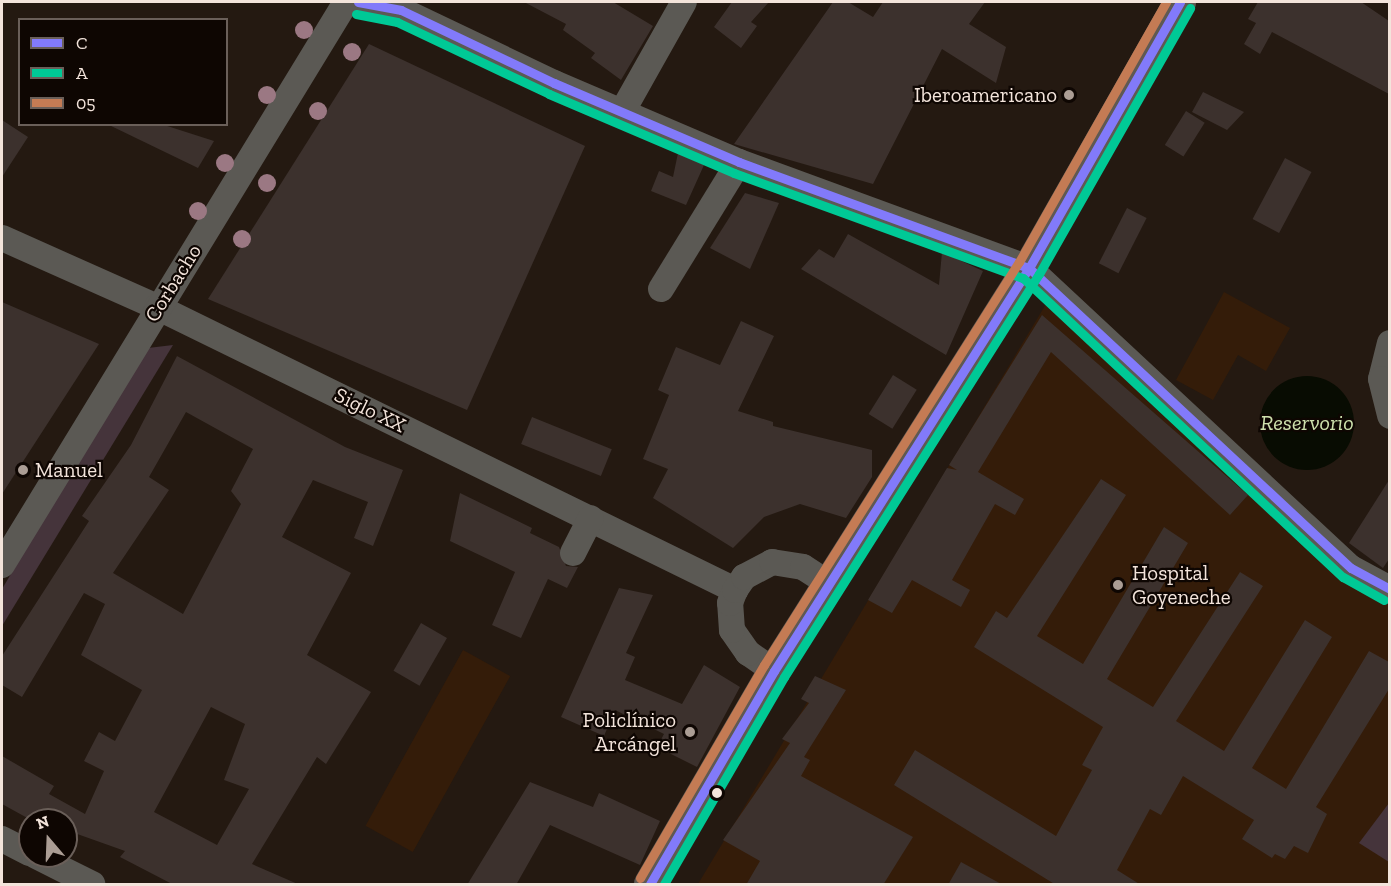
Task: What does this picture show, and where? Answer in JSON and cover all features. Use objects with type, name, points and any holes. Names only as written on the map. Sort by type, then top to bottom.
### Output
[{"type":"main road","points":[[650,885],[774,671],[1029,268],[1180,2]]},
{"type":"street","name":"Corbacho","points":[[2,565],[346,2]]},
{"type":"street","points":[[358,2],[401,10],[622,112],[739,162],[1029,268],[1351,568],[1389,589]]},
{"type":"street","points":[[622,112],[684,2]]},
{"type":"street","points":[[661,289],[739,162]]},
{"type":"street","name":"Siglo XX","points":[[2,238],[157,308],[735,590]]},
{"type":"street","points":[[1389,343],[1381,379],[1389,416]]},
{"type":"street","points":[[573,553],[591,519]]},
{"type":"street","points":[[774,671],[748,653],[732,630],[729,616],[735,590],[744,577],[772,562],[803,567],[829,584]]},
{"type":"street","points":[[2,839],[18,847]]},
{"type":"street","points":[[59,868],[92,885]]},
{"type":"shaded area","points":[[1224,292],[1290,328],[1266,371],[1238,355],[1213,400],[1176,380]]},
{"type":"shaded area","name":"Hospital Goyeneche","points":[[1046,304],[1344,575],[1389,604],[1389,884],[698,884]]},
{"type":"shaded area","points":[[173,345],[2,626],[2,589],[141,356],[148,348]]},
{"type":"shaded area","points":[[463,650],[510,676],[413,852],[366,826]]},
{"type":"shaded area","points":[[1389,803],[1389,862],[1359,843]]},
{"type":"water","name":"Reservorio","points":[[1307,376],[1325,380],[1340,390],[1350,405],[1354,423],[1350,441],[1340,456],[1325,466],[1307,470],[1289,466],[1274,456],[1264,441],[1260,423],[1264,405],[1274,390],[1289,380]]},
{"type":"building","points":[[524,2],[613,2],[653,26],[621,80],[591,58],[595,53],[563,30],[566,24]]},
{"type":"building","points":[[732,2],[769,2],[751,22],[757,26],[741,48],[714,27]]},
{"type":"building","points":[[833,2],[848,2],[873,17],[883,2],[985,2],[969,24],[1006,47],[996,83],[942,49],[873,184],[734,144]]},
{"type":"building","points":[[1258,2],[1361,2],[1389,21],[1389,94],[1272,32],[1260,54],[1244,44],[1256,23],[1248,19]]},
{"type":"building","points":[[369,44],[585,146],[467,410],[208,299]]},
{"type":"building","points":[[1203,92],[1244,112],[1227,130],[1192,112]]},
{"type":"building","points":[[1186,111],[1205,123],[1183,157],[1165,145]]},
{"type":"building","points":[[2,120],[28,137],[2,177]]},
{"type":"building","points":[[111,126],[167,126],[214,141],[198,168]]},
{"type":"building","points":[[678,153],[704,165],[686,205],[651,191],[659,171],[673,177]]},
{"type":"building","points":[[1285,158],[1311,172],[1279,233],[1253,219]]},
{"type":"building","points":[[745,193],[779,203],[750,269],[710,248]]},
{"type":"building","points":[[1127,208],[1147,218],[1118,273],[1099,263]]},
{"type":"building","points":[[848,234],[939,285],[942,252],[983,271],[946,355],[801,269],[819,249],[834,258]]},
{"type":"building","points":[[2,302],[99,344],[2,494]]},
{"type":"building","points":[[1042,315],[1248,495],[1230,515],[1051,352],[978,472],[1024,499],[1015,515],[995,504],[952,580],[970,590],[961,607],[912,580],[892,613],[868,600],[947,468],[957,470],[949,465]]},
{"type":"building","points":[[741,321],[774,336],[738,411],[773,422],[773,426],[872,450],[872,477],[846,518],[800,504],[764,517],[733,548],[653,498],[668,469],[643,459],[669,395],[658,390],[676,347],[720,365]]},
{"type":"building","points":[[177,356],[345,447],[403,470],[373,546],[354,538],[368,502],[313,480],[282,537],[351,573],[307,655],[371,692],[326,764],[317,757],[252,864],[300,885],[174,885],[120,857],[125,851],[78,834],[78,810],[85,814],[104,771],[84,761],[99,732],[115,741],[142,690],[81,655],[105,604],[84,593],[22,697],[2,685],[2,656],[89,521],[82,516],[131,445]],"holes":[[[186,412],[253,449],[231,491],[241,504],[183,614],[113,573],[169,490],[149,477]],[[211,707],[245,724],[224,780],[249,789],[217,845],[154,812]]]},
{"type":"building","points":[[893,375],[917,390],[892,429],[869,414]]},
{"type":"building","points":[[532,417],[612,449],[601,476],[521,444]]},
{"type":"building","points":[[1101,479],[1126,495],[1037,636],[1083,664],[1164,527],[1188,543],[1107,679],[1153,707],[1240,572],[1263,586],[1176,721],[1224,751],[1305,620],[1332,637],[1252,768],[1286,789],[1369,651],[1389,662],[1389,689],[1316,807],[1327,814],[1308,853],[1294,846],[1285,859],[1275,854],[1272,858],[1242,839],[1254,820],[1183,776],[1161,815],[1150,809],[1117,870],[1141,885],[1056,885],[894,785],[915,750],[1056,836],[1092,770],[1082,765],[1103,727],[974,647],[996,611],[1007,618]]},
{"type":"building","points":[[1389,480],[1389,559],[1383,568],[1349,543]]},
{"type":"building","points":[[460,493],[532,528],[530,533],[559,547],[566,566],[578,567],[567,588],[548,579],[521,638],[492,625],[515,572],[450,541]]},
{"type":"building","points":[[619,588],[653,595],[626,653],[635,657],[625,680],[682,704],[704,665],[740,687],[697,767],[657,747],[664,734],[615,710],[604,736],[561,717]]},
{"type":"building","points":[[421,623],[447,638],[419,686],[394,671]]},
{"type":"building","points":[[815,676],[846,690],[804,757],[810,760],[801,776],[913,837],[883,885],[746,885],[760,861],[723,840],[790,743],[782,739],[809,703],[801,699]]},
{"type":"building","points":[[2,756],[54,786],[49,794],[74,808],[18,808],[18,813],[2,804]]},
{"type":"building","points":[[530,782],[593,807],[599,793],[660,821],[640,865],[550,825],[516,885],[467,885]]},
{"type":"building","points":[[961,862],[1003,885],[948,885]]},
{"type":"transit line","name":"C","points":[[358,2],[401,10],[554,83],[739,162],[1029,268],[1351,568],[1390,589]]},
{"type":"transit line","name":"05","points":[[640,878],[764,665],[1019,262],[1166,2]]},
{"type":"transit line","name":"C","points":[[650,884],[774,671],[1029,268],[1180,2]]},
{"type":"transit line","name":"A","points":[[664,884],[784,677],[1039,274],[1190,8]]},
{"type":"transit line","name":"A","points":[[356,14],[397,22],[549,94],[734,173],[1023,278],[1343,577],[1384,600]]},
{"type":"place","name":"Iberoamericano","points":[[1069,95]]},
{"type":"place","name":"Manuel","points":[[23,470]]},
{"type":"place","name":"Hospital Goyeneche","points":[[1118,585]]},
{"type":"place","name":"Policlínico Arcángel","points":[[690,732]]}]
